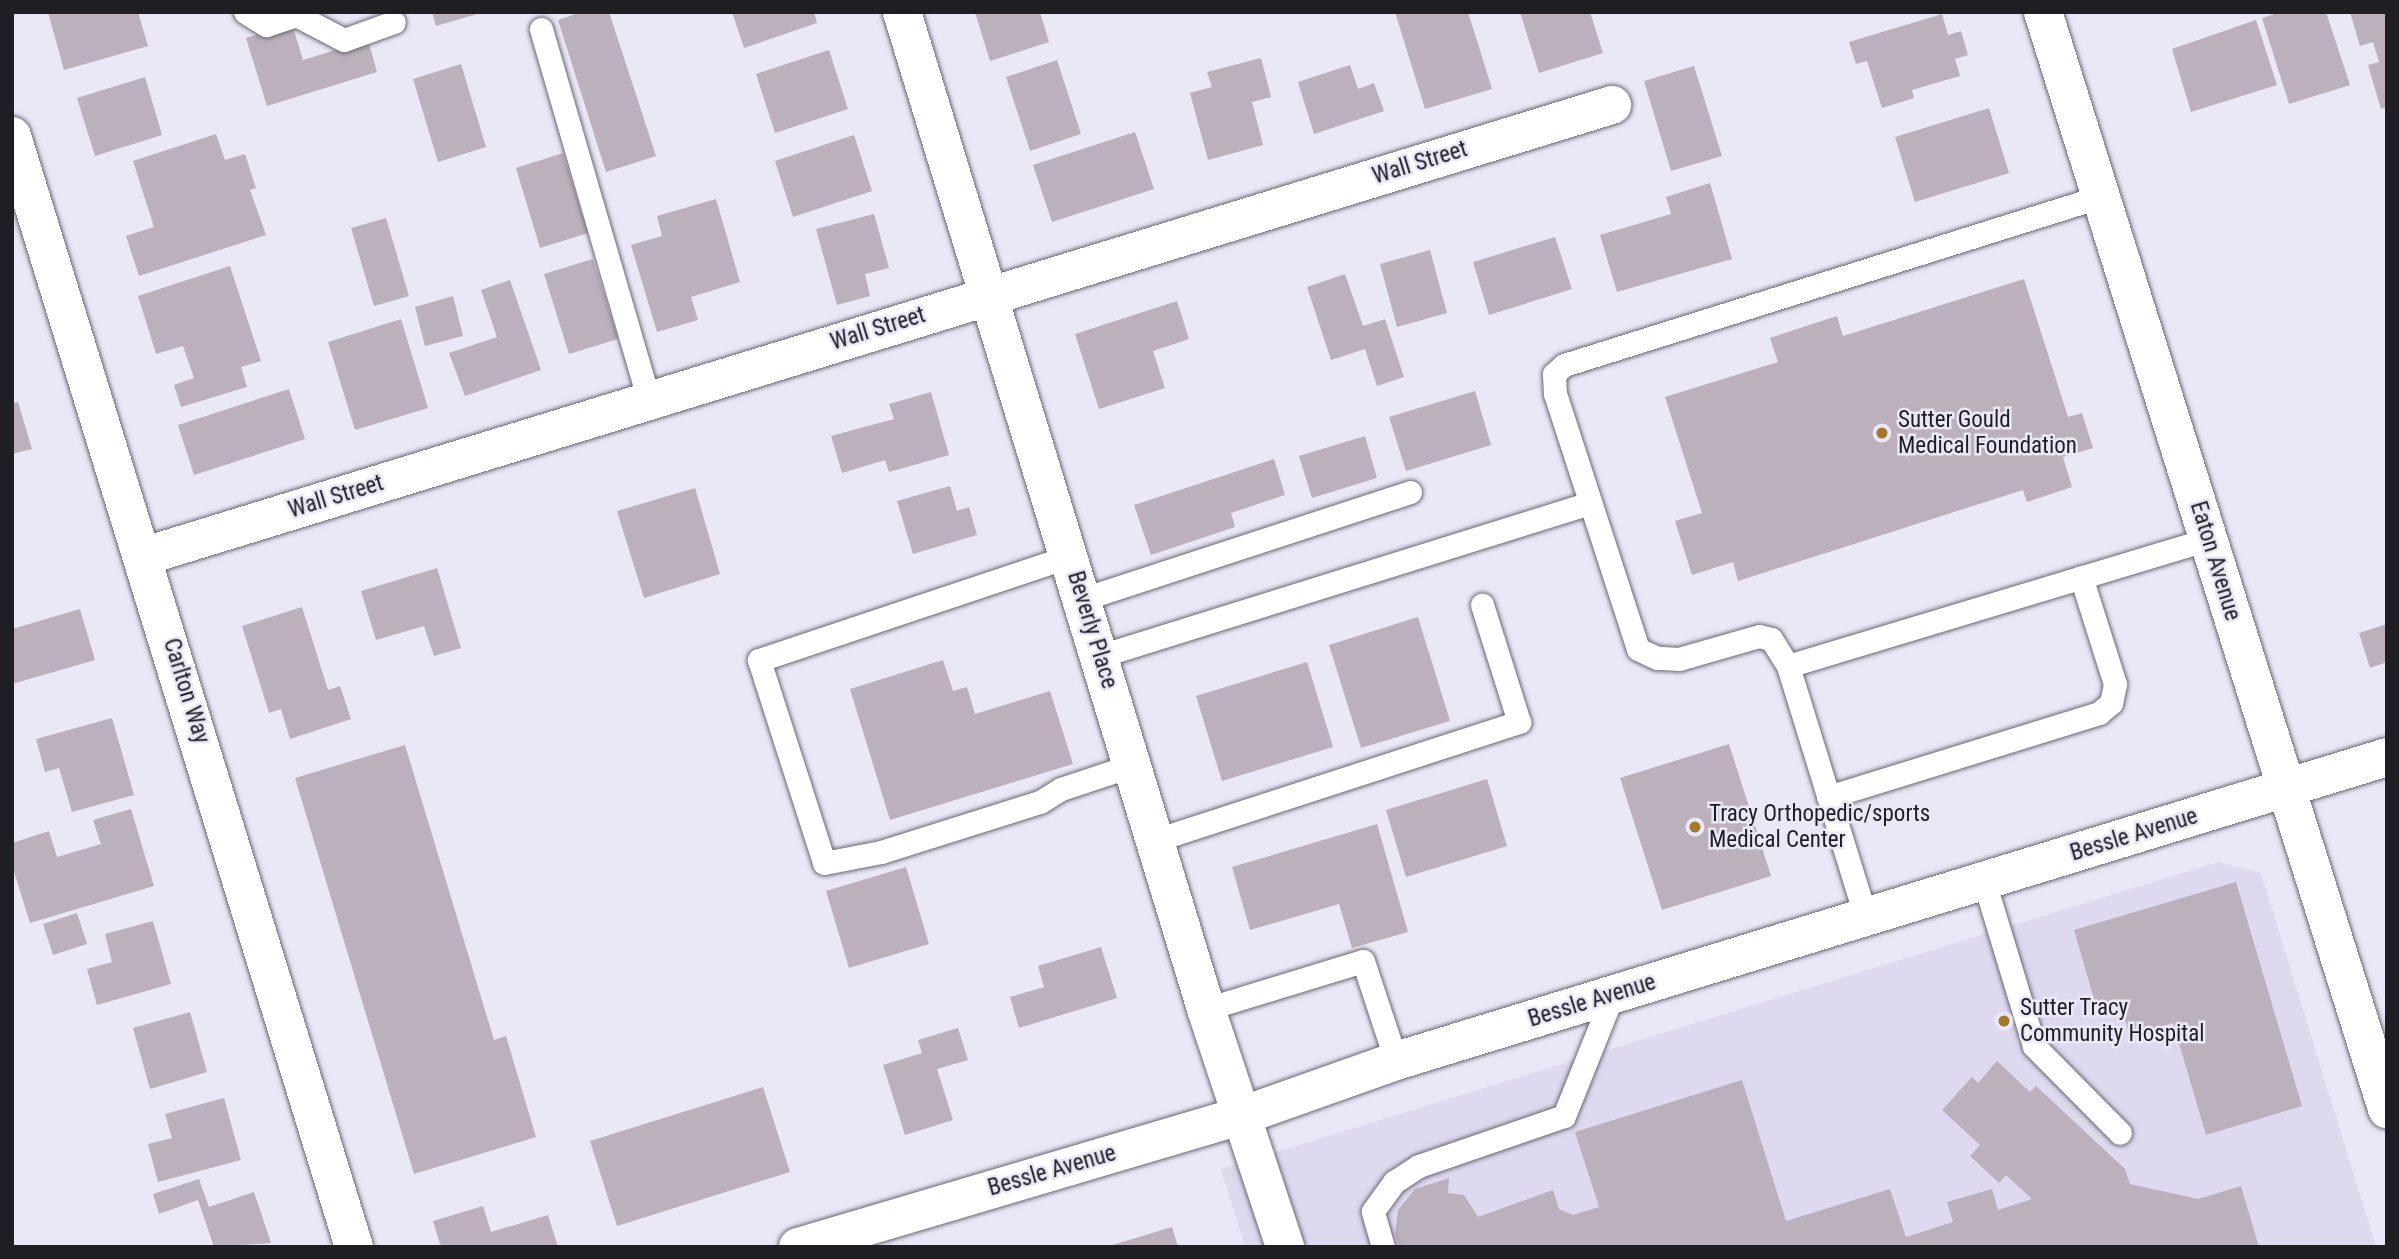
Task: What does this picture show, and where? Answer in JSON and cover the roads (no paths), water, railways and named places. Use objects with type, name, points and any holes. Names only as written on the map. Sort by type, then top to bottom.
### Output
[{"type":"street","name":"Beverly Place","points":[[902,12],[1206,1009],[1285,1247]]},
{"type":"street","name":"Eaton Avenue","points":[[2043,12],[2287,788],[2376,1037],[2387,1110]]},
{"type":"street","name":"Wall Street","points":[[145,556],[990,294],[1612,105]]},
{"type":"street","name":"Carlton Way","points":[[12,136],[145,556],[354,1247]]},
{"type":"street","name":"Bessle Avenue","points":[[798,1247],[1241,1116],[1396,1061],[2387,757]]},
{"type":"lane","points":[[246,12],[266,24],[296,15],[344,40],[394,22]]},
{"type":"lane","points":[[541,29],[649,400]]},
{"type":"lane","points":[[1866,918],[1788,666],[1771,639],[1759,636],[1679,659],[1657,658],[1638,649],[1555,394],[1554,374],[1564,365],[2099,197]]},
{"type":"lane","points":[[1083,599],[1410,492]]},
{"type":"lane","points":[[1100,656],[1590,503]]},
{"type":"lane","points":[[1788,666],[2209,539]]},
{"type":"lane","points":[[1070,556],[759,660],[824,863],[881,852],[1040,802],[1061,789],[1133,765]]},
{"type":"lane","points":[[1828,797],[2099,713],[2111,703],[2115,684],[2081,577]]},
{"type":"lane","points":[[1156,840],[1519,723],[1482,605]]},
{"type":"lane","points":[[1984,881],[2035,1046],[2120,1133]]},
{"type":"lane","points":[[1206,1009],[1363,961],[1396,1061]]},
{"type":"lane","points":[[1382,1247],[1373,1211],[1394,1182],[1419,1166],[1564,1116],[1613,994]]},
{"type":"place","name":"Sutter Gould Medical Foundation","points":[[1882,433]]},
{"type":"place","name":"Tracy Orthopedic/sports Medical Center","points":[[1695,827]]},
{"type":"place","name":"Sutter Tracy Community Hospital","points":[[2004,1021]]}]
